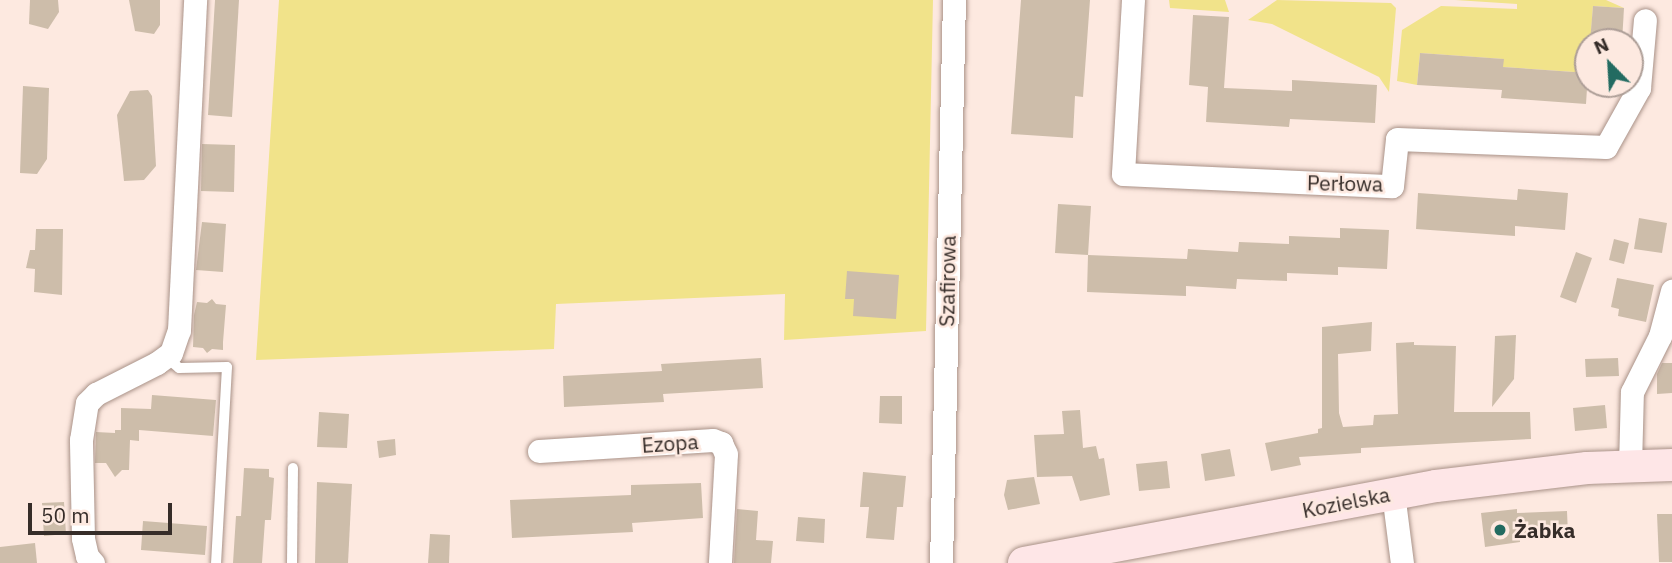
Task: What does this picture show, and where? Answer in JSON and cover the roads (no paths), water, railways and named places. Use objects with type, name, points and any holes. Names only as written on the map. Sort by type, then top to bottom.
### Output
[{"type":"street","points":[[93,563],[87,556],[83,538],[83,415],[96,394],[166,357],[177,343],[195,0]]},
{"type":"street","name":"Szafirowa","points":[[941,563],[954,0]]},
{"type":"street","name":"Perłowa","points":[[1133,0],[1123,174],[1392,186],[1397,139],[1606,147],[1639,88],[1645,19]]},
{"type":"street","points":[[1630,466],[1632,392],[1660,336],[1672,291]]},
{"type":"street","name":"Ezopa","points":[[539,451],[713,440],[721,443],[726,454],[720,563]]},
{"type":"street","name":"Kozielska","points":[[1024,563],[1393,494],[1496,478],[1672,465]]},
{"type":"street","points":[[1393,494],[1402,563]]},
{"type":"lane","points":[[166,357],[179,368],[227,368],[216,563]]},
{"type":"lane","points":[[292,563],[293,468]]},
{"type":"place","name":"Żabka","points":[[1500,530]]}]
